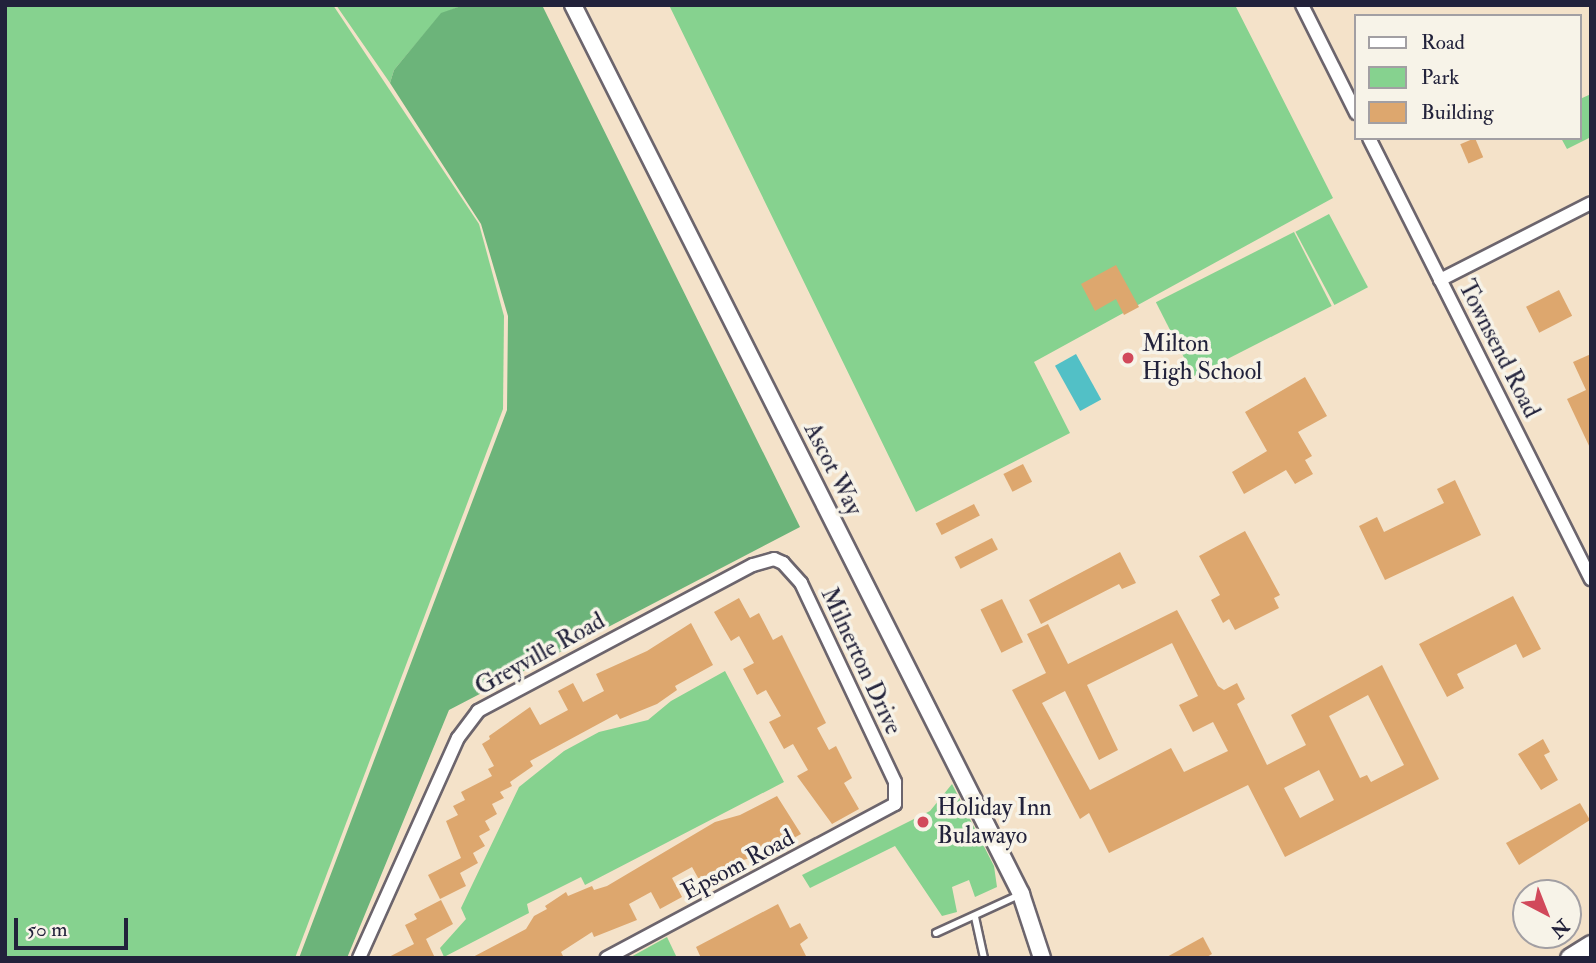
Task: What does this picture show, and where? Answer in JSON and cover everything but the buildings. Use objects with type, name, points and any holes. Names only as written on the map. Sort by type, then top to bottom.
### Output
[{"type":"highway","points":[[1570,958],[1591,945]]},
{"type":"main road","name":"Ascot Way","points":[[573,5],[1020,894],[1042,958]]},
{"type":"street","points":[[1302,5],[1354,109]]},
{"type":"street","name":"Townsend Road","points":[[1370,140],[1591,579]]},
{"type":"street","points":[[1440,280],[1591,203]]},
{"type":"street","name":"Milnerton Drive","points":[[753,565],[774,559],[801,583],[895,782],[898,794],[890,809]]},
{"type":"street","name":"Greyville Road","points":[[359,958],[452,750],[478,711],[753,565]]},
{"type":"street","name":"Epsom Road","points":[[606,958],[890,809]]},
{"type":"lane","points":[[936,933],[1020,894]]},
{"type":"lane","points":[[975,917],[984,958]]},
{"type":"green space","points":[[5,5],[333,5],[479,224],[504,316],[503,409],[295,958],[5,958]]},
{"type":"green space","points":[[336,5],[464,5],[441,14],[394,70],[390,83]]},
{"type":"green space","points":[[464,5],[542,5],[800,527],[449,710],[347,958],[299,958],[507,410],[508,316],[481,224],[390,83],[394,70],[441,13]]},
{"type":"green space","points":[[669,5],[1235,5],[1333,198],[1034,362],[1070,433],[916,512]]},
{"type":"green space","points":[[1591,94],[1591,137],[1567,149],[1562,140],[1582,140],[1582,98]]},
{"type":"green space","points":[[1329,214],[1368,287],[1334,305],[1295,232]]},
{"type":"green space","points":[[1294,232],[1332,306],[1194,376],[1156,302]]},
{"type":"green space","points":[[725,671],[784,782],[585,885],[581,877],[527,904],[529,913],[444,957],[440,948],[466,919],[461,908],[519,787],[564,751],[599,732],[648,720],[671,701]]},
{"type":"green space","points":[[952,784],[994,866],[997,887],[975,897],[969,880],[952,887],[957,912],[942,916],[895,846],[810,888],[802,875],[930,811]]},
{"type":"green space","points":[[667,937],[677,958],[629,958]]},
{"type":"water","points":[[1076,354],[1101,399],[1080,411],[1055,366]]},
{"type":"place","name":"Milton High School","points":[[1128,358]]},
{"type":"place","name":"Holiday Inn Bulawayo","points":[[923,822]]}]
